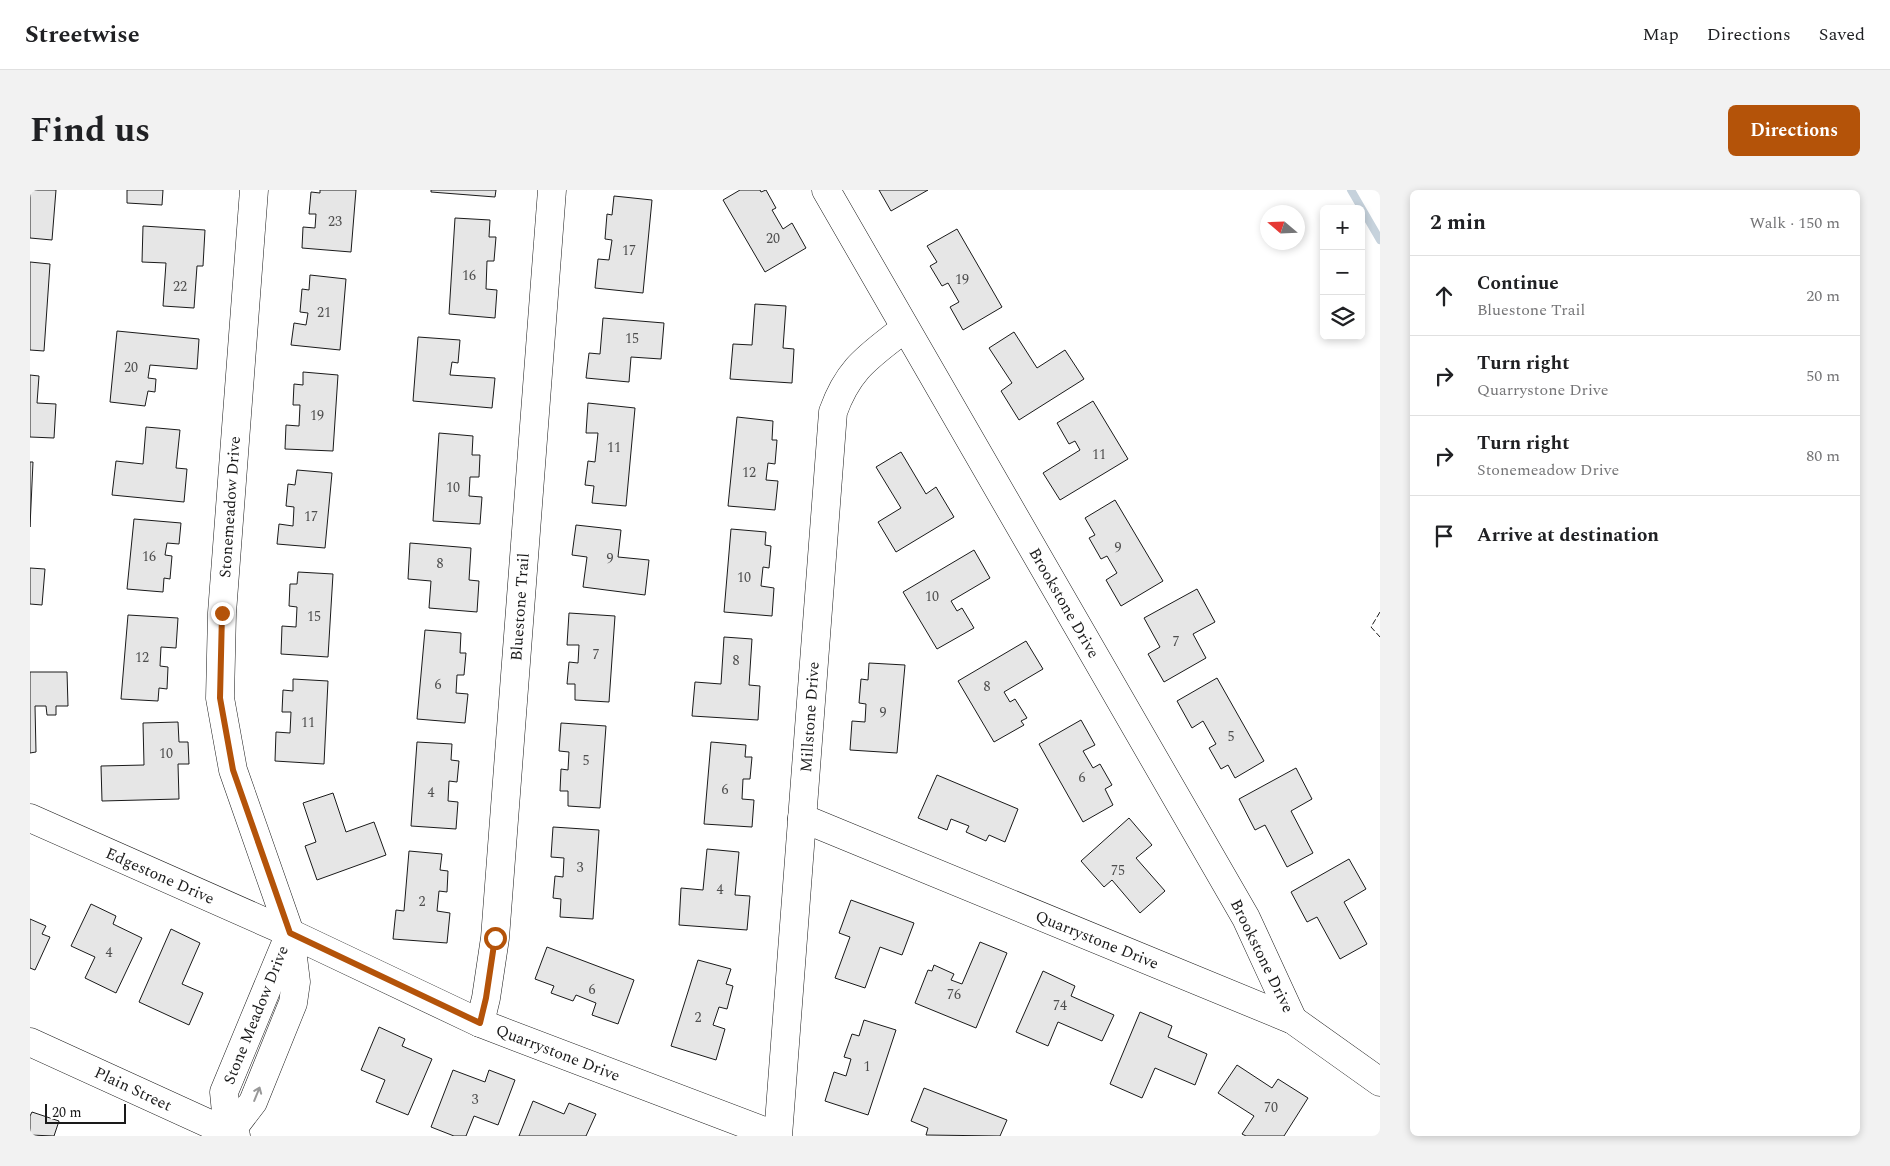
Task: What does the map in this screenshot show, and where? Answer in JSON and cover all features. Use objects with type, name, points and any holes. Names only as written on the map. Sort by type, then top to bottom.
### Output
[{"type":"street","name":"Stonemeadow Drive","points":[[254,190],[222,613],[220,698],[233,770],[290,933]]},
{"type":"street","name":"Bluestone Trail","points":[[480,1023],[488,989],[495,938],[552,190]]},
{"type":"street","name":"Brookstone Drive","points":[[826,190],[1246,918],[1293,1020]]},
{"type":"street","name":"Millstone Drive","points":[[777,1136],[833,412],[852,373],[863,361],[906,328]]},
{"type":"street","name":"Edgestone Drive","points":[[30,818],[290,933]]},
{"type":"street","name":"Quarrystone Drive","points":[[802,818],[1293,1020],[1380,1082]]},
{"type":"street","name":"Quarrystone Drive","points":[[290,933],[480,1023],[777,1136]]},
{"type":"street","name":"Stone Meadow Drive","points":[[230,1135],[224,1092],[290,933]]},
{"type":"street","name":"Plain Street","points":[[30,1042],[230,1135]]},
{"type":"building","points":[[30,190],[56,190],[52,240],[30,238]]},
{"type":"building","points":[[127,190],[163,190],[162,205],[127,203]]},
{"type":"building","points":[[320,190],[356,190],[351,252],[302,248],[303,227],[315,228],[316,214],[309,214],[311,192],[320,193]]},
{"type":"building","points":[[431,190],[496,190],[495,197],[431,192]]},
{"type":"building","points":[[740,190],[760,190],[761,192],[766,190],[776,208],[772,210],[783,229],[792,223],[806,248],[765,272],[723,200]]},
{"type":"building","points":[[879,190],[928,190],[891,211]]},
{"type":"building","points":[[614,196],[652,200],[643,293],[595,288],[598,259],[609,260],[612,240],[605,239],[607,214],[612,215]]},
{"type":"building","points":[[455,218],[490,220],[489,237],[496,237],[494,261],[487,261],[486,289],[497,290],[495,318],[449,314]]},
{"type":"building","points":[[143,226],[205,230],[203,266],[197,266],[194,308],[163,306],[166,263],[142,262]]},
{"type":"building","points":[[957,229],[1002,307],[963,330],[950,307],[959,302],[948,283],[942,286],[930,266],[937,262],[927,246]]},
{"type":"building","points":[[30,262],[50,264],[44,351],[30,350]]},
{"type":"building","points":[[310,275],[346,279],[340,350],[291,345],[294,323],[306,325],[308,313],[300,312],[302,289],[309,290]]},
{"type":"building","points":[[755,304],[786,306],[783,348],[794,349],[792,383],[730,379],[733,344],[752,345]]},
{"type":"building","points":[[603,318],[664,323],[661,359],[631,357],[629,382],[586,378],[589,353],[600,354]]},
{"type":"building","points":[[117,331],[199,339],[197,369],[150,365],[148,378],[156,379],[155,392],[148,391],[145,406],[110,402]]},
{"type":"building","points":[[1014,332],[1037,368],[1065,350],[1084,379],[1019,420],[1001,391],[1012,383],[989,348]]},
{"type":"building","points":[[418,337],[460,340],[458,363],[452,362],[450,375],[495,378],[492,408],[413,401]]},
{"type":"building","points":[[303,372],[338,375],[333,451],[285,449],[286,425],[299,426],[300,405],[293,405],[294,384],[303,385]]},
{"type":"building","points":[[30,375],[39,376],[37,403],[56,404],[54,438],[30,437]]},
{"type":"building","points":[[1093,401],[1128,459],[1060,500],[1043,473],[1080,450],[1075,441],[1069,444],[1057,423]]},
{"type":"building","points":[[588,403],[635,408],[626,506],[592,503],[594,486],[585,485],[588,461],[595,462],[598,433],[586,433]]},
{"type":"building","points":[[737,417],[773,421],[772,440],[777,440],[775,464],[768,463],[766,480],[778,481],[775,510],[728,506]]},
{"type":"building","points":[[146,427],[180,430],[176,468],[187,469],[184,502],[112,495],[116,461],[143,464]]},
{"type":"building","points":[[439,433],[473,436],[472,455],[480,455],[479,477],[470,477],[469,496],[482,497],[480,524],[433,521]]},
{"type":"building","points":[[901,452],[926,494],[936,487],[954,517],[896,552],[878,522],[901,508],[876,467]]},
{"type":"building","points":[[30,462],[33,462],[30,527]]},
{"type":"building","points":[[297,470],[332,473],[325,548],[277,544],[279,524],[293,526],[294,507],[286,506],[288,484],[295,485]]},
{"type":"building","points":[[1115,500],[1163,581],[1121,606],[1106,580],[1117,573],[1107,556],[1101,559],[1089,538],[1095,535],[1085,518]]},
{"type":"building","points":[[134,519],[181,523],[179,544],[167,543],[165,555],[172,556],[170,579],[164,578],[163,592],[127,589]]},
{"type":"building","points":[[576,525],[621,530],[618,557],[649,560],[645,595],[583,587],[587,557],[572,555]]},
{"type":"building","points":[[731,529],[766,532],[765,545],[771,546],[769,568],[763,567],[761,586],[774,588],[772,616],[724,612]]},
{"type":"building","points":[[410,543],[471,548],[469,580],[479,581],[477,612],[429,608],[431,581],[408,579]]},
{"type":"building","points":[[974,550],[990,578],[951,601],[957,611],[962,608],[974,628],[937,649],[903,592]]},
{"type":"building","points":[[30,568],[45,569],[42,605],[30,604]]},
{"type":"building","points":[[298,572],[333,574],[328,657],[281,654],[282,626],[296,627],[297,607],[289,606],[290,584],[297,584]]},
{"type":"building","points":[[1197,589],[1215,622],[1193,634],[1206,658],[1164,682],[1148,654],[1160,647],[1144,618]]},
{"type":"building","points":[[569,613],[615,616],[609,702],[575,700],[575,684],[567,684],[569,662],[578,663],[579,645],[567,645]]},
{"type":"building","points":[[128,615],[178,618],[176,648],[161,647],[160,666],[168,667],[167,689],[159,688],[158,701],[121,699]]},
{"type":"building","points":[[425,630],[461,633],[460,653],[466,653],[464,675],[457,675],[456,693],[468,694],[465,723],[417,719]]},
{"type":"building","points":[[724,637],[752,639],[749,685],[760,686],[758,720],[692,716],[695,682],[721,684]]},
{"type":"building","points":[[1026,641],[1043,669],[1004,692],[1010,702],[1015,699],[1027,718],[1021,721],[1024,725],[994,742],[958,681]]},
{"type":"building","points":[[869,663],[905,665],[897,753],[850,750],[852,721],[865,722],[866,704],[859,703],[861,679],[868,680]]},
{"type":"building","points":[[30,672],[67,672],[68,706],[56,706],[56,715],[47,715],[46,706],[35,706],[36,752],[30,753]]},
{"type":"building","points":[[1217,678],[1264,761],[1235,778],[1228,765],[1221,769],[1209,748],[1216,744],[1203,721],[1192,728],[1177,701]]},
{"type":"building","points":[[293,679],[328,681],[324,764],[275,761],[276,732],[290,733],[291,712],[282,712],[283,690],[293,691]]},
{"type":"building","points":[[1081,720],[1095,745],[1083,751],[1093,768],[1100,764],[1112,785],[1105,789],[1113,805],[1083,822],[1039,744]]},
{"type":"building","points":[[178,722],[179,742],[188,742],[189,764],[178,764],[179,799],[102,801],[101,766],[144,765],[143,723]]},
{"type":"building","points":[[561,723],[606,726],[600,808],[568,806],[568,791],[560,791],[561,769],[568,770],[569,752],[559,751]]},
{"type":"building","points":[[417,742],[452,744],[451,760],[459,761],[457,782],[449,781],[448,801],[458,802],[456,829],[411,826]]},
{"type":"building","points":[[711,742],[746,745],[745,757],[752,757],[750,779],[743,779],[742,799],[754,800],[752,827],[704,824]]},
{"type":"building","points":[[1296,768],[1312,799],[1291,811],[1313,853],[1287,867],[1265,825],[1255,830],[1239,799]]},
{"type":"building","points":[[937,775],[1018,809],[1005,842],[989,835],[986,841],[966,832],[969,826],[951,819],[947,830],[918,818]]},
{"type":"building","points":[[333,793],[346,832],[374,822],[386,855],[317,880],[305,846],[316,842],[303,803]]},
{"type":"building","points":[[1129,818],[1152,845],[1136,858],[1165,891],[1140,913],[1112,880],[1104,887],[1081,861]]},
{"type":"building","points":[[553,827],[599,830],[593,919],[560,917],[561,899],[553,898],[555,876],[563,877],[564,858],[551,857]]},
{"type":"building","points":[[707,849],[739,852],[735,895],[750,896],[747,930],[679,925],[681,888],[703,890]]},
{"type":"building","points":[[409,851],[442,854],[440,870],[448,871],[447,892],[439,891],[437,911],[450,913],[447,943],[393,939],[396,910],[404,911]]},
{"type":"building","points":[[1349,859],[1366,889],[1344,902],[1367,944],[1340,959],[1317,917],[1307,922],[1291,892]]},
{"type":"building","points":[[851,900],[914,923],[902,955],[880,947],[865,988],[835,978],[850,937],[839,933]]},
{"type":"building","points":[[91,904],[116,916],[113,924],[142,938],[116,993],[85,978],[95,957],[71,946]]},
{"type":"building","points":[[30,919],[46,926],[42,934],[50,937],[35,970],[30,968]]},
{"type":"building","points":[[171,929],[200,943],[182,984],[203,993],[189,1025],[139,1002]]},
{"type":"building","points":[[980,942],[1007,953],[976,1028],[915,1003],[928,970],[932,971],[934,965],[954,974],[951,980],[962,984]]},
{"type":"building","points":[[547,947],[634,980],[618,1024],[592,1015],[596,1003],[576,995],[573,1001],[551,993],[554,986],[535,979]]},
{"type":"building","points":[[698,960],[731,969],[726,984],[733,986],[727,1009],[719,1007],[713,1025],[725,1029],[716,1060],[671,1046]]},
{"type":"building","points":[[1043,971],[1075,986],[1071,996],[1114,1015],[1102,1041],[1058,1022],[1048,1046],[1016,1032]]},
{"type":"building","points":[[1140,1012],[1172,1026],[1168,1037],[1207,1054],[1195,1085],[1155,1068],[1142,1098],[1110,1084]]},
{"type":"building","points":[[864,1020],[896,1030],[868,1115],[825,1101],[834,1072],[846,1076],[851,1059],[844,1057],[852,1034],[859,1036]]},
{"type":"building","points":[[379,1027],[405,1039],[402,1046],[432,1059],[408,1115],[376,1102],[385,1080],[361,1070]]},
{"type":"building","points":[[1237,1065],[1272,1088],[1278,1079],[1308,1098],[1284,1136],[1246,1136],[1242,1134],[1254,1116],[1218,1093]]},
{"type":"building","points":[[453,1070],[485,1082],[489,1070],[515,1080],[498,1125],[474,1116],[466,1136],[454,1136],[431,1127]]},
{"type":"building","points":[[924,1088],[1007,1120],[1000,1136],[926,1135],[928,1128],[911,1121]]},
{"type":"building","points":[[533,1101],[564,1114],[569,1103],[596,1114],[586,1136],[519,1136]]},
{"type":"building","points":[[32,1112],[59,1121],[54,1136],[30,1135],[30,1116]]},
{"type":"waterway","points":[[1351,190],[1380,240]]},
{"type":"fence","points":[[1380,612],[1371,627],[1380,637]]},
{"type":"route","points":[[222,613],[220,698],[233,770],[290,933],[480,1023],[486,998],[495,938]]}]
